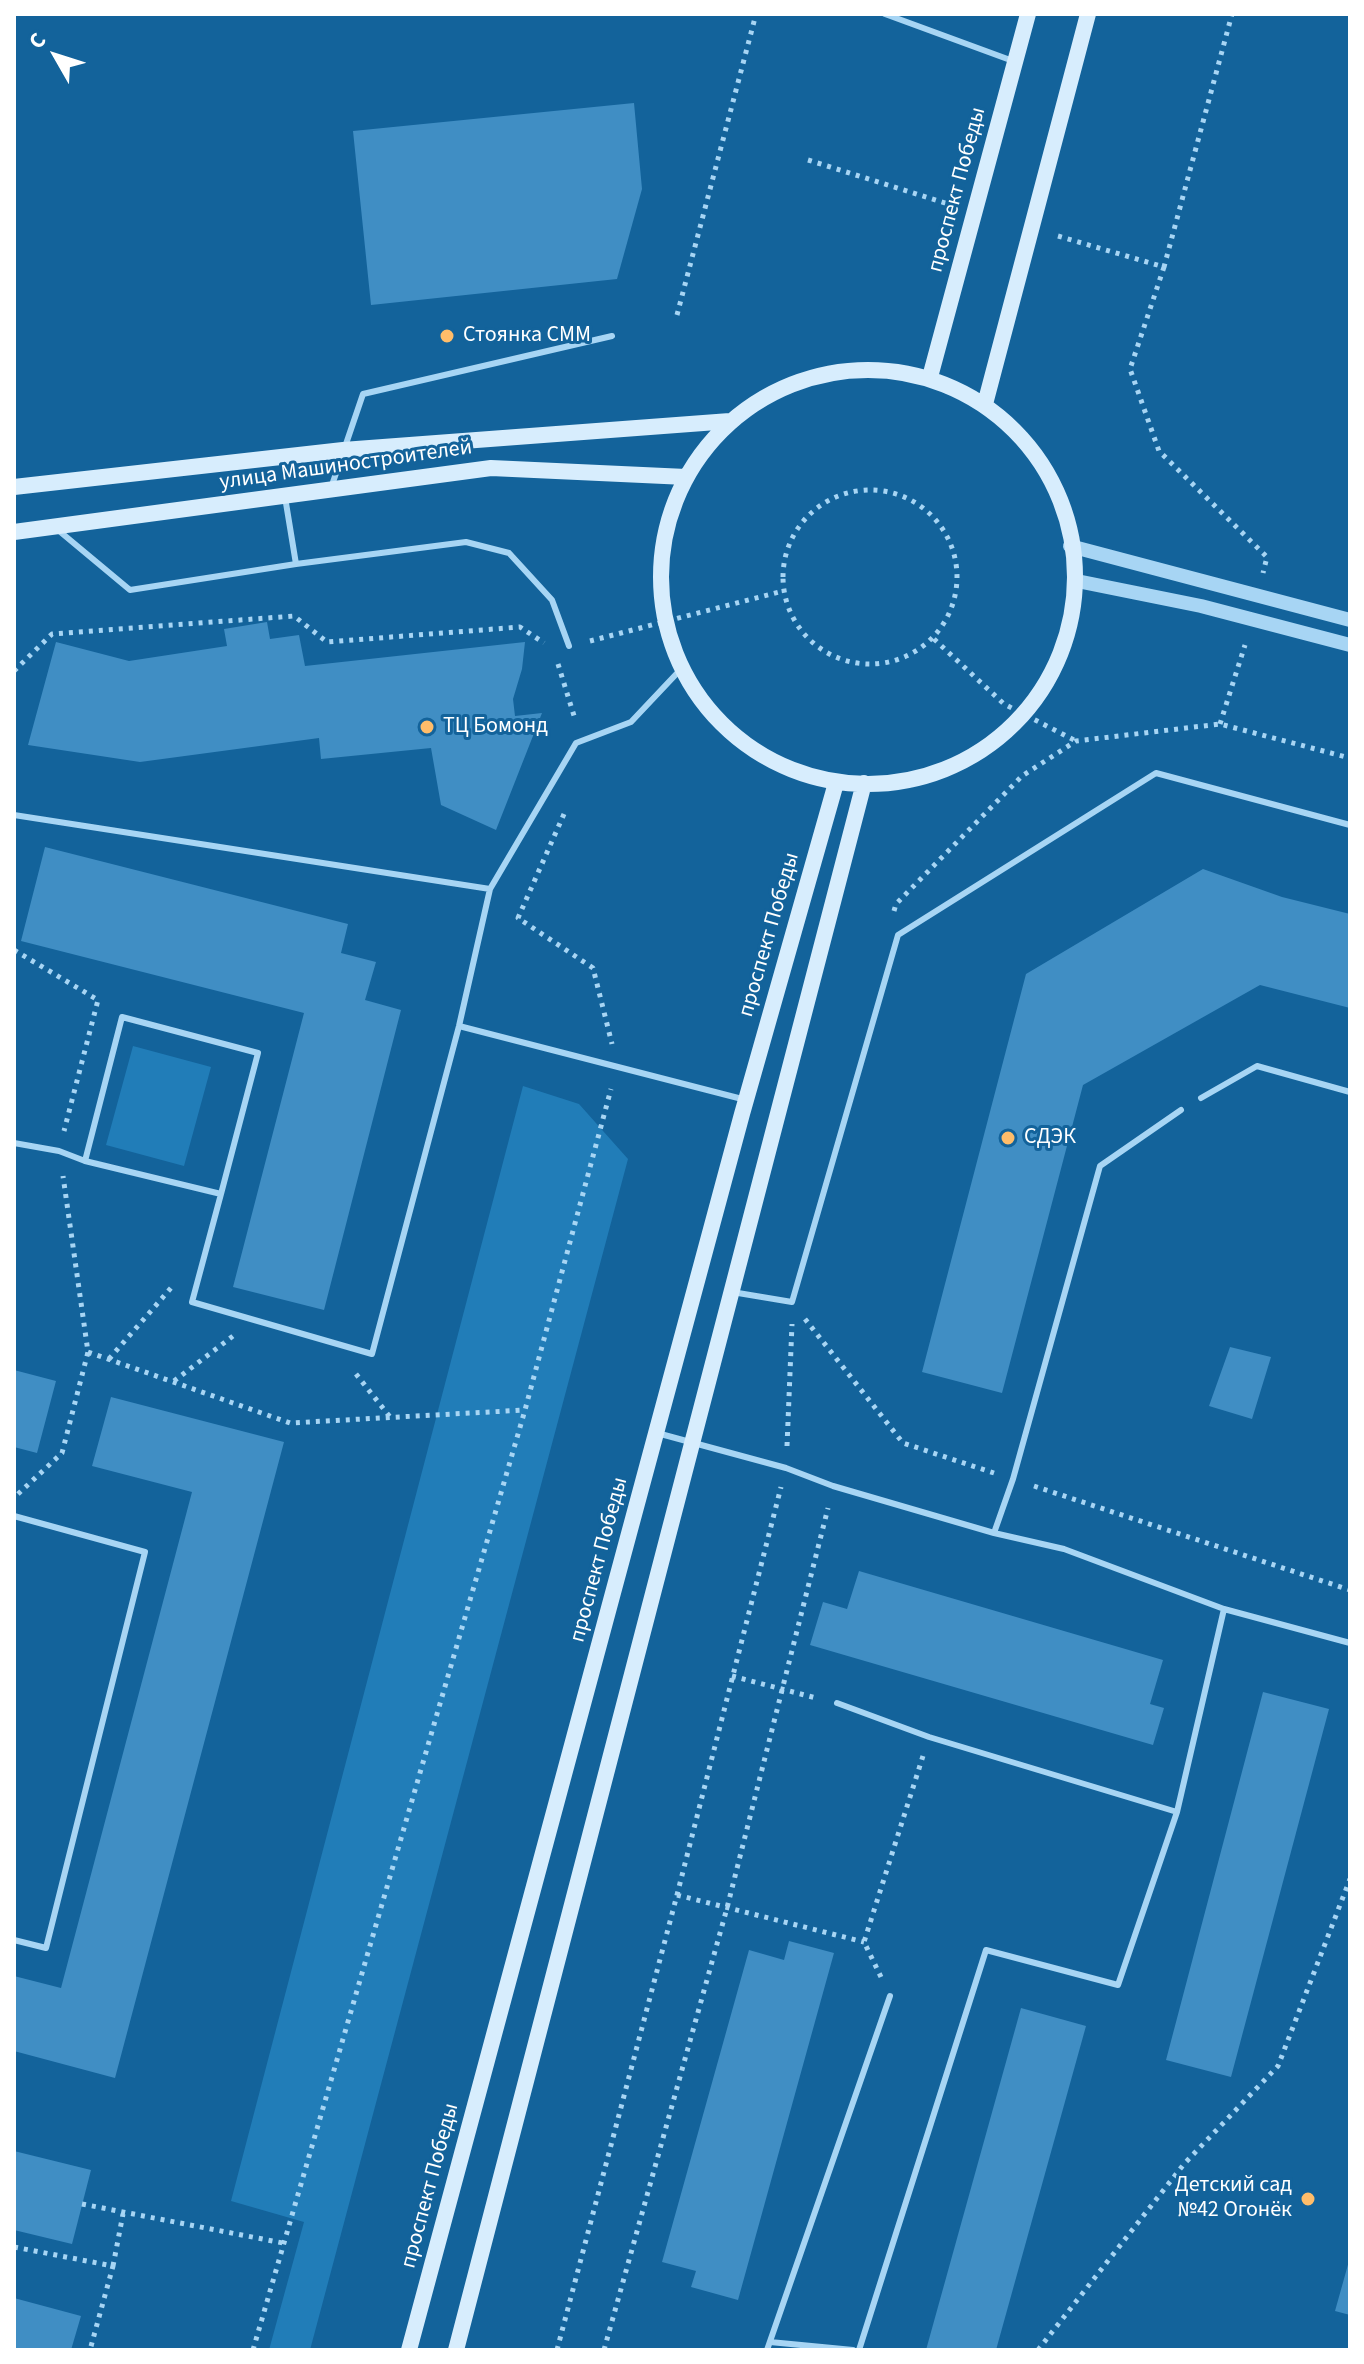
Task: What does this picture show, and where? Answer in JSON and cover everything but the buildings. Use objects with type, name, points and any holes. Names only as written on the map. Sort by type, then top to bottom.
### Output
[{"type":"main road","name":"проспект Победы","points":[[930,377],[1028,14]]},
{"type":"main road","points":[[985,404],[1088,14]]},
{"type":"main road","points":[[859,368],[930,377],[985,404],[1030,445],[1061,498],[1077,581],[1067,639],[1042,692],[1002,736],[952,767],[896,784],[836,783],[773,763],[720,723],[681,669],[666,621],[662,606],[663,539],[686,477],[730,421],[790,384],[859,368]]},
{"type":"main road","points":[[14,487],[343,450],[730,421]]},
{"type":"main road","name":"улица Машиностроителей","points":[[14,532],[491,468],[686,477]]},
{"type":"main road","name":"проспект Победы","points":[[409,2350],[746,1100],[836,783]]},
{"type":"main road","points":[[456,2350],[864,783]]},
{"type":"street","points":[[1070,546],[1350,620]]},
{"type":"street","points":[[1077,581],[1201,606],[1350,645]]},
{"type":"lane","points":[[885,14],[1016,62]]},
{"type":"lane","points":[[330,491],[363,394],[612,336]]},
{"type":"lane","points":[[285,497],[296,564]]},
{"type":"lane","points":[[56,527],[130,590],[466,542],[509,553],[552,600],[569,646]]},
{"type":"lane","points":[[85,1161],[122,1017],[258,1053],[192,1302],[372,1354],[459,1026],[490,889],[576,743],[631,722],[681,669]]},
{"type":"lane","points":[[732,1292],[792,1302],[898,935],[1156,773],[1350,825]]},
{"type":"lane","points":[[14,815],[490,889]]},
{"type":"lane","points":[[459,1026],[746,1100]]},
{"type":"lane","points":[[1201,1098],[1257,1066],[1350,1092]]},
{"type":"lane","points":[[994,1533],[1013,1479],[1100,1166],[1181,1110]]},
{"type":"lane","points":[[14,1143],[59,1151],[85,1161],[221,1194]]},
{"type":"lane","points":[[657,1433],[786,1468],[833,1486],[994,1533],[1064,1549],[1224,1609],[1350,1643]]},
{"type":"lane","points":[[14,1516],[145,1552],[46,1948],[14,1940]]},
{"type":"lane","points":[[770,2342],[856,2350],[986,1950],[1118,1985],[1177,1812],[1224,1609]]},
{"type":"lane","points":[[837,1703],[929,1737],[1177,1812]]},
{"type":"lane","points":[[767,2350],[890,1996]]},
{"type":"path","points":[[677,315],[756,14]]},
{"type":"path","points":[[1164,267],[1130,369],[1159,451],[1267,557],[1258,596]]},
{"type":"path","points":[[858,489],[902,494],[937,519],[957,558],[956,602],[934,639],[891,664],[843,662],[802,635],[783,591],[788,545],[815,507],[858,489]]},
{"type":"path","points":[[569,646],[783,591]]},
{"type":"path","points":[[14,671],[52,634],[294,616],[327,642],[520,627],[554,650],[582,741]]},
{"type":"path","points":[[1220,724],[1253,620]]},
{"type":"path","points":[[934,639],[1004,704],[1076,741]]},
{"type":"path","points":[[253,2350],[525,1410],[617,1066],[593,968],[518,918],[569,803]]},
{"type":"path","points":[[14,950],[98,1000],[59,1151],[88,1352],[62,1453],[14,1497]]},
{"type":"path","points":[[109,1359],[206,1248]]},
{"type":"path","points":[[557,2350],[786,1468],[792,1302]]},
{"type":"path","points":[[792,1302],[903,1443],[1350,1590]]},
{"type":"path","points":[[173,1382],[254,1320]]},
{"type":"path","points":[[331,1342],[390,1417]]},
{"type":"path","points":[[88,1352],[290,1423],[525,1410]]},
{"type":"path","points":[[604,2350],[727,1908],[833,1486]]},
{"type":"path","points":[[732,1676],[837,1703]]},
{"type":"path","points":[[890,1996],[864,1942],[929,1737]]},
{"type":"path","points":[[1038,2350],[1184,2164],[1278,2066],[1350,1879]]},
{"type":"path","points":[[677,1895],[864,1942]]},
{"type":"path","points":[[82,2204],[283,2243]]},
{"type":"path","points":[[90,2350],[113,2266],[123,2214]]},
{"type":"path","points":[[14,2247],[113,2266]]},
{"type":"shaded area","points":[[133,1046],[211,1067],[184,1166],[106,1145]]},
{"type":"shaded area","points":[[523,1086],[579,1104],[628,1159],[310,2350],[269,2350],[304,2222],[231,2201]]},
{"type":"place","name":"Стоянка СММ","points":[[447,336]]},
{"type":"place","name":"ТЦ Бомонд","points":[[427,727]]},
{"type":"place","name":"СДЭК","points":[[1008,1138]]},
{"type":"place","name":"Детский сад №42 Огонёк","points":[[1308,2199]]}]
